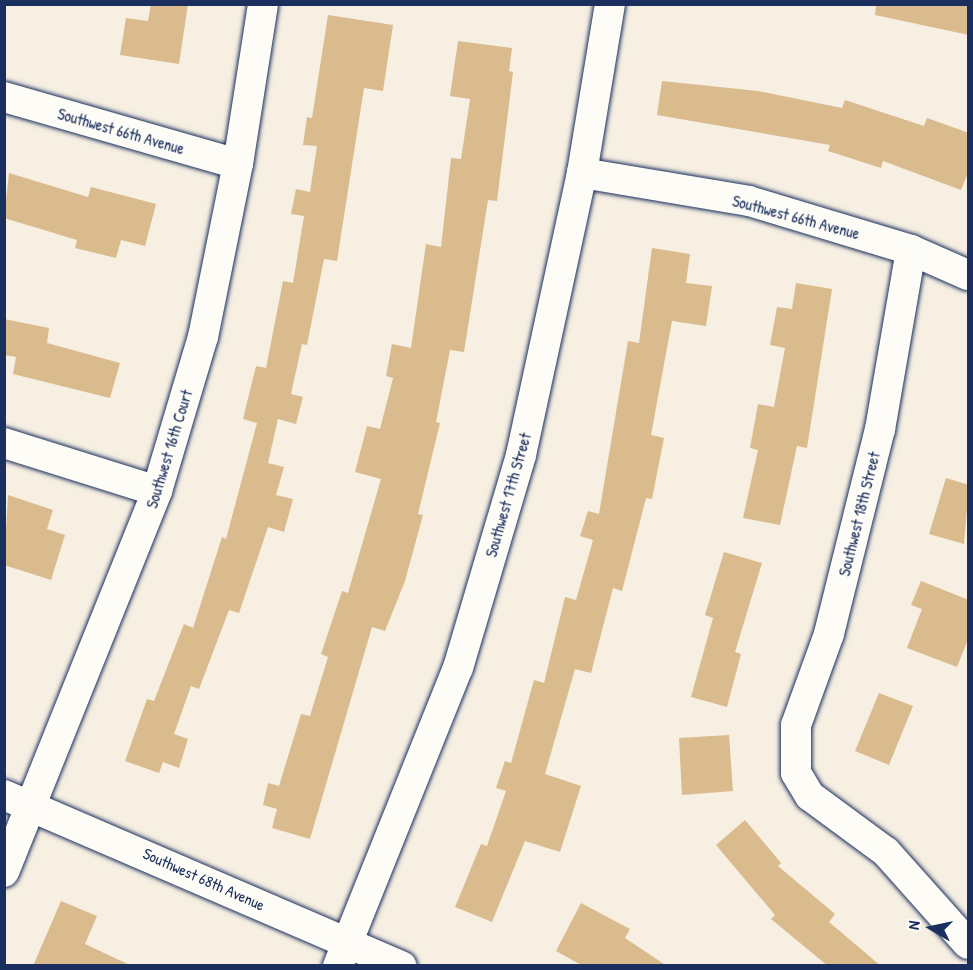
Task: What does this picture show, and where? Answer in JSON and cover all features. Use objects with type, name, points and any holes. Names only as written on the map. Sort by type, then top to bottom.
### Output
[{"type":"street","name":"Southwest 16th Court","points":[[4,872],[35,804],[157,491],[203,337],[238,165],[263,4]]},
{"type":"street","name":"Southwest 17th Street","points":[[343,954],[458,668],[521,455],[582,173],[610,4]]},
{"type":"street","name":"Southwest 66th Avenue","points":[[4,97],[238,165]]},
{"type":"street","name":"Southwest 66th Avenue","points":[[582,173],[749,201],[911,250],[969,274]]},
{"type":"street","name":"Southwest 18th Street","points":[[911,250],[880,429],[829,634],[796,726],[796,773],[810,796],[886,852],[969,944]]},
{"type":"street","points":[[4,442],[157,491]]},
{"type":"street","name":"Southwest 68th Avenue","points":[[4,795],[35,804],[343,954],[402,966]]},
{"type":"building","points":[[151,4],[188,4],[179,64],[120,55],[126,18],[148,21]]},
{"type":"building","points":[[876,4],[969,4],[969,35],[875,15]]},
{"type":"building","points":[[328,15],[393,25],[383,91],[364,88],[337,261],[324,259],[307,345],[302,344],[291,394],[303,397],[296,424],[278,419],[268,463],[284,467],[276,495],[293,499],[284,532],[268,527],[239,613],[229,610],[199,689],[191,686],[174,734],[188,739],[179,768],[163,762],[159,773],[125,761],[147,699],[154,701],[184,624],[193,628],[222,537],[226,539],[257,423],[243,419],[256,366],[266,368],[283,281],[293,283],[304,216],[291,214],[296,189],[310,192],[317,146],[303,145],[307,117],[312,118]]},
{"type":"building","points":[[458,41],[512,48],[509,71],[513,72],[497,201],[488,200],[464,352],[450,350],[436,422],[440,423],[418,514],[423,515],[405,581],[385,631],[372,627],[310,839],[272,828],[277,809],[263,805],[268,783],[279,786],[301,714],[310,716],[328,657],[321,654],[342,591],[348,593],[381,479],[355,472],[367,426],[380,429],[393,378],[386,376],[392,344],[411,348],[426,244],[441,247],[451,158],[461,159],[470,99],[450,96]]},
{"type":"building","points":[[662,81],[758,91],[842,108],[845,100],[924,126],[927,118],[969,133],[969,170],[961,190],[883,161],[881,168],[828,151],[830,145],[657,115]]},
{"type":"building","points":[[9,173],[88,197],[91,187],[156,204],[145,246],[121,240],[116,258],[75,248],[77,240],[4,218]]},
{"type":"building","points":[[652,248],[690,254],[686,283],[712,286],[706,326],[672,321],[651,435],[664,438],[652,499],[646,498],[622,591],[613,588],[591,673],[575,669],[545,774],[581,786],[560,852],[525,841],[492,922],[455,907],[481,844],[487,846],[506,791],[496,788],[505,761],[511,763],[534,680],[544,683],[565,597],[576,600],[593,540],[580,536],[588,511],[599,514],[628,341],[639,343]]},
{"type":"building","points":[[796,283],[832,289],[807,448],[797,446],[780,525],[743,518],[758,450],[750,448],[758,404],[774,407],[785,348],[770,345],[777,307],[792,309]]},
{"type":"building","points":[[4,319],[49,328],[47,343],[120,363],[110,398],[13,374],[16,357],[4,355]]},
{"type":"building","points":[[946,478],[969,485],[964,544],[929,534]]},
{"type":"building","points":[[8,495],[53,510],[47,529],[65,535],[51,580],[4,565]]},
{"type":"building","points":[[724,552],[762,563],[735,652],[741,654],[727,707],[691,697],[713,618],[705,615]]},
{"type":"building","points":[[921,581],[969,600],[969,637],[957,667],[907,648],[922,609],[911,605]]},
{"type":"building","points":[[879,693],[913,706],[889,765],[855,751]]},
{"type":"building","points":[[729,735],[733,791],[682,795],[679,738]]},
{"type":"building","points":[[745,820],[781,863],[778,866],[835,914],[829,922],[881,966],[828,966],[771,919],[775,915],[716,845]]},
{"type":"building","points":[[61,901],[97,916],[85,944],[132,966],[33,966]]},
{"type":"building","points":[[581,903],[630,929],[625,938],[667,966],[583,966],[556,951]]}]
